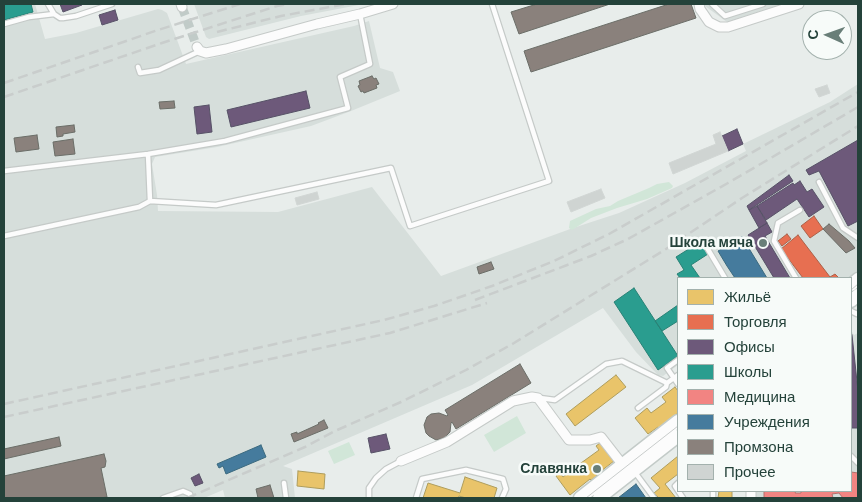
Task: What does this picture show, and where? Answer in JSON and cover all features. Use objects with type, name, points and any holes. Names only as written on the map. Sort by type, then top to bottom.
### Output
[{"type":"main road","points":[[580,498],[677,421]]},
{"type":"main road","points":[[597,496],[634,471],[675,435]]},
{"type":"street","points":[[199,49],[206,53],[226,49],[393,4]]},
{"type":"street","points":[[699,4],[700,9],[709,22],[719,27],[728,28],[800,4]]},
{"type":"street","points":[[401,460],[447,442],[513,401],[532,396],[538,398],[569,440],[590,440],[600,436],[622,464]]},
{"type":"lane","points":[[48,4],[54,14],[60,18],[69,18],[112,4]]},
{"type":"lane","points":[[4,236],[139,207],[150,202],[216,205],[391,168],[410,226],[549,181],[492,4]]},
{"type":"lane","points":[[712,4],[725,16],[763,4]]},
{"type":"lane","points":[[4,24],[29,17],[54,14]]},
{"type":"lane","points":[[4,171],[148,154],[226,141],[348,108],[340,77],[370,64],[360,14]]},
{"type":"lane","points":[[138,66],[140,73],[158,70],[199,49]]},
{"type":"lane","points":[[148,154],[150,202]]},
{"type":"lane","points":[[819,182],[843,228],[858,238]]},
{"type":"lane","points":[[795,277],[774,241],[778,223],[800,210]]},
{"type":"lane","points":[[703,241],[724,277]]},
{"type":"lane","points":[[638,408],[666,387],[667,383],[676,376],[667,368],[677,361]]},
{"type":"lane","points":[[538,398],[555,400],[606,364],[622,362],[667,383]]},
{"type":"lane","points":[[597,496],[675,435]]},
{"type":"lane","points":[[369,498],[370,488],[376,478],[401,460]]},
{"type":"lane","points":[[416,498],[422,479],[466,470],[502,479],[506,489],[502,498]]},
{"type":"lane","points":[[634,471],[654,498]]},
{"type":"lane","points":[[284,483],[286,498]]},
{"type":"lane","points":[[163,498],[183,491],[190,494],[191,498]]},
{"type":"shaded area","points":[[4,4],[35,4],[45,39],[76,33],[158,9],[162,10],[167,13],[186,64],[369,21],[380,68],[393,72],[400,91],[311,126],[217,147],[155,157],[152,164],[158,211],[278,212],[372,187],[441,276],[619,213],[685,183],[746,151],[743,144],[830,102],[858,84],[858,273],[852,277],[677,277],[677,366],[663,376],[658,375],[636,352],[603,308],[472,385],[283,466],[292,469],[295,498],[225,498],[223,490],[204,498],[4,498]]},
{"type":"shaded area","points":[[194,4],[364,4],[301,16],[209,39],[206,37]]},
{"type":"shaded area","points":[[704,4],[782,4],[727,22]]},
{"type":"shaded area","points":[[852,332],[854,335],[858,333],[858,498],[756,498],[756,492],[852,492]]},
{"type":"green space","points":[[669,182],[673,186],[672,188],[647,199],[591,218],[572,230],[569,228],[570,221],[596,209],[610,206],[657,184]]},
{"type":"green space","points":[[517,416],[526,433],[494,452],[484,435]]},
{"type":"green space","points":[[349,442],[355,455],[334,464],[328,451]]},
{"type":"building: Жильё","points":[[616,375],[626,387],[575,426],[566,414]]},
{"type":"building: Жильё","points":[[675,387],[677,390],[677,414],[648,434],[635,418],[647,408],[651,413],[666,402],[662,397]]},
{"type":"building: Жильё","points":[[600,443],[614,461],[570,495],[556,476],[560,473],[563,477],[599,450],[596,446]]},
{"type":"building: Жильё","points":[[677,457],[677,475],[665,484],[676,498],[659,498],[654,493],[660,488],[651,478]]},
{"type":"building: Жильё","points":[[298,471],[325,474],[324,489],[297,486]]},
{"type":"building: Жильё","points":[[465,477],[497,488],[494,498],[466,498],[459,496],[458,498],[423,498],[428,483],[460,493]]},
{"type":"building: Жильё","points":[[719,492],[732,492],[732,498],[718,498]]},
{"type":"building: Торговля","points":[[814,216],[823,229],[810,238],[801,226]]},
{"type":"building: Торговля","points":[[787,234],[791,239],[782,246],[778,241]]},
{"type":"building: Торговля","points":[[798,235],[830,277],[802,277],[781,249]]},
{"type":"building: Офисы","points":[[60,4],[81,4],[82,5],[63,12]]},
{"type":"building: Офисы","points":[[115,10],[118,20],[102,25],[99,15]]},
{"type":"building: Офисы","points":[[306,91],[310,108],[231,127],[227,110]]},
{"type":"building: Офисы","points":[[209,105],[212,132],[197,134],[194,107]]},
{"type":"building: Офисы","points":[[737,129],[743,144],[728,151],[722,136]]},
{"type":"building: Офисы","points":[[858,140],[858,221],[848,226],[819,171],[809,175],[806,170]]},
{"type":"building: Офисы","points":[[789,175],[793,181],[749,210],[747,206]]},
{"type":"building: Офисы","points":[[800,181],[807,192],[812,189],[824,207],[809,217],[797,199],[766,220],[757,206],[793,183],[794,185]]},
{"type":"building: Офисы","points":[[757,206],[767,223],[759,228],[749,210]]},
{"type":"building: Офисы","points":[[767,223],[772,232],[765,236],[789,277],[773,277],[748,235]]},
{"type":"building: Офисы","points":[[852,335],[858,391],[858,428],[852,428]]},
{"type":"building: Офисы","points":[[386,434],[390,449],[371,453],[368,438]]},
{"type":"building: Офисы","points":[[199,474],[203,483],[195,486],[191,478]]},
{"type":"building: Школы","points":[[4,4],[31,4],[33,12],[4,20]]},
{"type":"building: Школы","points":[[700,242],[708,254],[691,265],[699,277],[679,277],[677,274],[684,270],[676,257]]},
{"type":"building: Школы","points":[[634,288],[677,357],[658,370],[614,302]]},
{"type":"building: Школы","points":[[677,306],[677,322],[662,331],[655,321]]},
{"type":"building: Медицина","points":[[852,472],[858,473],[858,498],[843,498],[839,493],[832,494],[833,498],[764,498],[764,492],[852,492]]},
{"type":"building: Учреждения","points":[[742,237],[766,277],[734,277],[718,251]]},
{"type":"building: Учреждения","points":[[261,445],[266,457],[226,474],[223,466],[219,468],[217,464]]},
{"type":"building: Учреждения","points":[[636,484],[646,498],[618,498]]},
{"type":"building: Промзона","points":[[537,4],[610,4],[519,34],[511,12]]},
{"type":"building: Промзона","points":[[669,4],[691,4],[696,18],[531,72],[524,51]]},
{"type":"building: Промзона","points":[[372,76],[374,79],[376,78],[379,84],[376,85],[377,88],[364,93],[363,91],[361,92],[358,86],[360,85],[359,81]]},
{"type":"building: Промзона","points":[[174,101],[175,108],[160,109],[159,102]]},
{"type":"building: Промзона","points":[[74,125],[75,132],[57,137],[56,127]]},
{"type":"building: Промзона","points":[[37,135],[39,149],[16,152],[14,138]]},
{"type":"building: Промзона","points":[[73,139],[75,154],[55,156],[53,142]]},
{"type":"building: Промзона","points":[[829,224],[855,248],[846,253],[823,229]]},
{"type":"building: Промзона","points":[[491,262],[494,269],[479,274],[477,267]]},
{"type":"building: Промзона","points":[[520,364],[531,383],[456,429],[452,422],[450,432],[444,438],[436,440],[426,433],[424,425],[427,417],[431,414],[439,413],[447,416],[445,410]]},
{"type":"building: Промзона","points":[[324,420],[328,428],[294,442],[291,434],[297,432],[297,434]]},
{"type":"building: Промзона","points":[[59,437],[61,446],[4,459],[4,449]]},
{"type":"building: Промзона","points":[[104,454],[105,467],[101,468],[107,497],[4,498],[4,476]]},
{"type":"building: Промзона","points":[[270,485],[274,498],[258,498],[256,489]]},
{"type":"building: Прочее","points":[[827,85],[830,93],[819,97],[815,89]]},
{"type":"building: Прочее","points":[[720,132],[728,151],[673,174],[669,163],[716,144],[713,135]]},
{"type":"building: Прочее","points":[[601,189],[605,198],[571,212],[567,202]]},
{"type":"building: Прочее","points":[[317,192],[319,199],[297,205],[295,198]]},
{"type":"tunnel","points":[[182,7],[197,47]]},
{"type":"tram line","points":[[852,289],[858,284]]},
{"type":"tram line","points":[[586,498],[677,427]]},
{"type":"railway","points":[[4,83],[240,4]]},
{"type":"railway","points":[[4,97],[162,43],[277,6],[289,4]]},
{"type":"railway","points":[[217,32],[281,16],[346,4]]},
{"type":"railway","points":[[4,404],[384,320],[434,306],[492,286],[554,261],[609,234],[858,92]]},
{"type":"railway","points":[[475,300],[591,256],[628,239],[858,107]]},
{"type":"railway","points":[[187,498],[305,447],[466,370],[514,343],[666,249],[742,198],[858,126]]},
{"type":"railway","points":[[4,417],[390,333],[487,303]]},
{"type":"place","name":"Школа мяча","points":[[763,243]]},
{"type":"place","name":"Славянка","points":[[597,469]]}]
